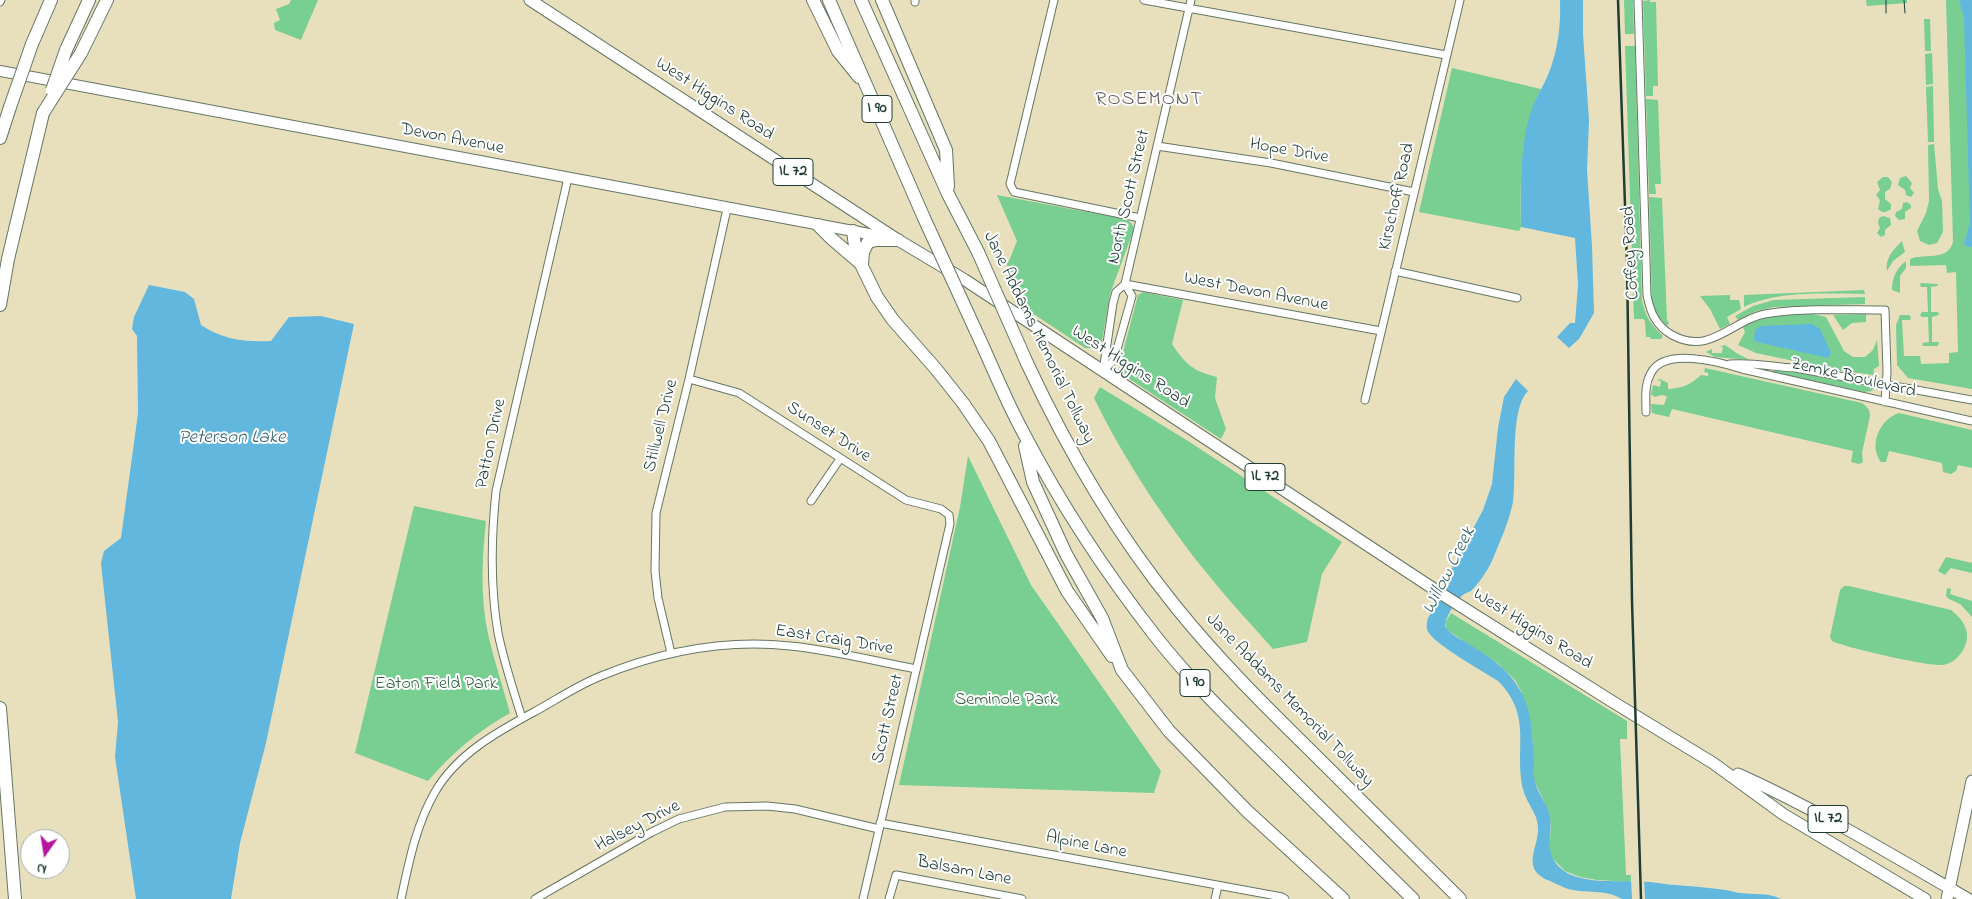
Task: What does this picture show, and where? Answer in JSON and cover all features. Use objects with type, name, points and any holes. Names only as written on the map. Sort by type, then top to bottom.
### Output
[{"type":"highway","points":[[0,138],[32,44],[51,0]]},
{"type":"highway","points":[[0,305],[12,242],[43,113],[66,50],[89,0]]},
{"type":"highway","points":[[43,113],[81,53],[107,0]]},
{"type":"highway","points":[[813,0],[838,50],[869,90]]},
{"type":"highway","name":"I 90","points":[[829,0],[924,218],[1022,431],[1076,524],[1113,580],[1157,638],[1193,680],[1228,717],[1413,899]]},
{"type":"highway","name":"Jane Addams Memorial Tollway","points":[[861,0],[948,194],[978,252],[1026,363],[1060,431],[1100,499],[1143,565],[1176,608],[1247,688],[1460,899]]},
{"type":"highway","points":[[882,0],[946,150],[948,194]]},
{"type":"highway","points":[[818,225],[832,240],[862,264]]},
{"type":"highway","points":[[853,231],[856,254],[877,297],[893,320],[936,368],[989,441],[1067,591],[1122,670]]},
{"type":"highway","points":[[862,264],[863,252],[868,242],[898,240]]},
{"type":"highway","name":"I 90","points":[[1022,431],[1033,482],[1066,554],[1102,618],[1122,670],[1176,737],[1247,811],[1343,899]]},
{"type":"highway","points":[[0,708],[15,899]]},
{"type":"main road","name":"West Higgins Road","points":[[530,0],[898,240],[965,280],[1440,593],[1713,763],[1783,814],[1925,899]]},
{"type":"main road","name":"Devon Avenue","points":[[0,71],[898,240]]},
{"type":"main road","points":[[853,211],[853,231]]},
{"type":"main road","name":"West Higgins Road","points":[[1713,763],[1787,796],[1870,841],[1948,893],[1968,899]]},
{"type":"main road","points":[[1948,893],[1972,781]]},
{"type":"street","points":[[1054,0],[1010,184],[1014,192],[1140,218]]},
{"type":"street","points":[[1144,0],[1446,55]]},
{"type":"street","name":"North Scott Street","points":[[1103,371],[1116,292],[1125,284],[1191,0]]},
{"type":"street","name":"Kirschoff Road","points":[[1365,400],[1460,0]]},
{"type":"street","name":"Coffey Road","points":[[1638,0],[1647,294],[1648,305],[1656,320],[1670,334],[1688,342],[1696,343],[1715,338],[1742,323],[1771,313],[1885,310],[1887,385]]},
{"type":"street","name":"Hope Drive","points":[[1157,146],[1270,163],[1414,192]]},
{"type":"street","name":"Patton Drive","points":[[522,718],[508,674],[498,633],[493,589],[491,539],[496,491],[568,178]]},
{"type":"street","name":"Stillwell Drive","points":[[671,653],[660,605],[655,571],[656,514],[690,379],[726,209]]},
{"type":"street","points":[[1395,271],[1517,298]]},
{"type":"street","name":"North Scott Street","points":[[1103,371],[1114,360],[1121,341],[1132,296],[1125,284]]},
{"type":"street","name":"West Devon Avenue","points":[[1125,284],[1381,331]]},
{"type":"street","name":"Zemke Boulevard","points":[[1646,412],[1648,380],[1651,372],[1657,366],[1669,360],[1684,358],[1728,364],[1972,421]]},
{"type":"street","name":"Zemke Boulevard","points":[[1728,364],[1744,363],[1795,368],[1972,400]]},
{"type":"street","name":"Sunset Drive","points":[[690,379],[740,393],[906,500],[941,509],[949,516]]},
{"type":"street","points":[[1885,402],[1887,385]]},
{"type":"street","points":[[811,501],[840,459]]},
{"type":"street","name":"Scott Street","points":[[863,899],[950,524],[949,516]]},
{"type":"street","name":"East Craig Drive","points":[[403,898],[418,829],[436,790],[455,765],[473,749],[522,718],[599,676],[671,653],[709,647],[788,645],[916,669]]},
{"type":"street","name":"Halsey Drive","points":[[535,899],[652,832],[679,819],[725,807],[767,806],[795,809],[880,826]]},
{"type":"street","name":"Alpine Lane","points":[[880,826],[1218,886],[1262,897],[1285,899]]},
{"type":"street","name":"Balsam Lane","points":[[889,899],[896,874],[1022,899]]},
{"type":"street","points":[[1215,899],[1218,886]]},
{"type":"green space","points":[[291,0],[318,0],[301,40],[275,30],[274,23],[280,20],[276,9],[289,4]]},
{"type":"green space","points":[[1624,0],[1633,0],[1634,34],[1625,34]]},
{"type":"green space","points":[[1650,0],[1650,2],[1656,2],[1658,86],[1653,86],[1653,96],[1646,96],[1643,1]]},
{"type":"green space","points":[[1866,0],[1907,0],[1907,3],[1867,6]]},
{"type":"green space","points":[[1946,0],[1972,0],[1972,389],[1908,378],[1897,365],[1896,325],[1900,315],[1909,315],[1911,317],[1910,320],[1902,320],[1904,356],[1920,356],[1921,364],[1949,363],[1949,353],[1958,352],[1956,272],[1947,273],[1946,265],[1910,266],[1910,259],[1942,254],[1951,248],[1953,242]]},
{"type":"green space","points":[[1924,19],[1930,19],[1931,51],[1925,51]]},
{"type":"green space","points":[[1625,46],[1635,46],[1642,300],[1649,320],[1663,336],[1661,339],[1646,337],[1645,321],[1643,319],[1634,319]]},
{"type":"green space","points":[[1932,53],[1933,84],[1926,85],[1925,54]]},
{"type":"green space","points":[[1452,68],[1541,89],[1534,105],[1525,139],[1521,174],[1521,227],[1519,231],[1419,212]]},
{"type":"green space","points":[[1933,86],[1934,142],[1928,142],[1926,87]]},
{"type":"green space","points":[[1646,99],[1658,100],[1661,184],[1655,184],[1656,194],[1649,194]]},
{"type":"green space","points":[[1934,144],[1938,189],[1942,201],[1943,232],[1937,243],[1929,245],[1920,241],[1917,231],[1926,213],[1929,201],[1928,145]]},
{"type":"green space","points":[[1906,176],[1912,183],[1910,188],[1914,193],[1911,197],[1906,195],[1905,190],[1898,185],[1900,178]]},
{"type":"green space","points":[[1883,177],[1888,177],[1892,182],[1890,189],[1885,192],[1885,199],[1891,204],[1891,209],[1886,212],[1878,209],[1880,200],[1876,195],[1880,190],[1877,182]]},
{"type":"green space","points":[[997,195],[1121,218],[1127,220],[1133,226],[1134,229],[1110,294],[1102,341],[1097,347],[1085,348],[1029,311],[1006,263],[1009,261],[1017,241]]},
{"type":"green space","points":[[1649,197],[1662,198],[1667,320],[1669,323],[1667,326],[1656,314],[1652,301]]},
{"type":"green space","points":[[1907,202],[1911,205],[1911,208],[1905,212],[1905,219],[1899,220],[1895,216],[1896,212],[1902,209],[1903,203]]},
{"type":"green space","points":[[1883,216],[1890,218],[1891,225],[1885,230],[1885,235],[1881,237],[1877,233],[1880,228],[1879,218]]},
{"type":"green space","points":[[1902,241],[1905,252],[1893,261],[1887,271],[1888,258]]},
{"type":"green space","points":[[1906,261],[1906,268],[1900,276],[1900,293],[1892,290],[1893,282],[1895,274]]},
{"type":"green space","points":[[1921,283],[1938,284],[1931,287],[1931,312],[1938,312],[1939,315],[1932,317],[1932,342],[1939,342],[1938,346],[1923,346],[1922,344],[1929,342],[1928,317],[1920,315],[1922,312],[1928,312],[1927,287],[1921,287]]},
{"type":"green space","points":[[1864,290],[1865,294],[1787,295],[1744,307],[1744,295]]},
{"type":"green space","points":[[1143,292],[1183,300],[1172,344],[1191,366],[1217,377],[1215,398],[1226,429],[1221,439],[1131,380],[1119,367],[1138,295]]},
{"type":"green space","points":[[1730,295],[1730,300],[1739,300],[1741,309],[1727,317],[1730,324],[1720,329],[1710,309],[1700,296]]},
{"type":"green space","points":[[1865,297],[1865,304],[1774,307],[1756,311],[1738,320],[1735,316],[1753,306],[1774,300]]},
{"type":"green space","points":[[1813,314],[1826,317],[1844,351],[1853,357],[1865,357],[1873,350],[1877,340],[1879,366],[1874,369],[1873,375],[1836,370],[1756,353],[1738,345],[1745,332],[1743,327],[1752,323],[1777,316]]},
{"type":"green space","points":[[1866,314],[1866,322],[1852,323],[1843,330],[1833,315]]},
{"type":"green space","points":[[1725,345],[1750,360],[1715,357],[1706,352],[1712,349],[1712,353],[1722,353],[1723,347],[1719,347]]},
{"type":"green space","points":[[1705,368],[1862,403],[1868,408],[1870,416],[1862,453],[1863,462],[1859,464],[1851,462],[1853,451],[1672,409],[1669,417],[1652,413],[1651,404],[1664,405],[1667,396],[1655,397],[1651,394],[1653,385],[1660,387],[1661,381],[1657,380],[1660,379],[1668,383],[1668,389],[1682,387],[1690,384],[1701,375],[1708,376],[1708,373],[1704,372]]},
{"type":"green space","points":[[1773,369],[1871,385],[1874,388],[1872,391],[1864,392],[1773,372]]},
{"type":"green space","points":[[1100,387],[1188,441],[1342,542],[1322,574],[1307,642],[1273,649],[1210,577],[1162,514],[1118,444],[1094,398]]},
{"type":"green space","points":[[1899,413],[1972,430],[1972,468],[1958,465],[1956,471],[1951,474],[1943,472],[1942,463],[1889,451],[1886,462],[1881,462],[1876,448],[1878,433],[1886,421]]},
{"type":"green space","name":"Seminole Park","points":[[968,456],[1031,585],[1161,771],[1154,793],[899,785],[960,507]]},
{"type":"green space","name":"Eaton Field Park","points":[[414,506],[486,521],[483,578],[485,620],[510,713],[466,743],[428,781],[355,753]]},
{"type":"green space","points":[[1946,557],[1972,563],[1972,573],[1951,568],[1945,575],[1938,571]]},
{"type":"green space","points":[[1844,586],[1951,610],[1965,626],[1967,639],[1964,648],[1959,656],[1951,662],[1933,665],[1853,648],[1832,641],[1830,637],[1840,590]]},
{"type":"green space","points":[[1947,588],[1951,589],[1950,594],[1972,601],[1972,617],[1960,604],[1946,596]]},
{"type":"green space","points":[[1451,613],[1627,721],[1627,739],[1620,739],[1626,875],[1631,875],[1631,882],[1580,877],[1565,871],[1552,858],[1549,850],[1551,827],[1549,812],[1534,780],[1532,731],[1521,691],[1515,680],[1497,663],[1447,630],[1445,623]]},
{"type":"water","points":[[1560,0],[1583,0],[1583,34],[1589,120],[1587,170],[1594,313],[1579,339],[1569,348],[1557,337],[1570,323],[1575,323],[1578,285],[1575,238],[1521,227],[1522,165],[1525,135],[1533,106],[1548,75],[1554,57],[1560,19]]},
{"type":"water","points":[[1959,0],[1972,0],[1972,247],[1966,246],[1964,243],[1970,223],[1964,18]]},
{"type":"water","name":"Peterson Lake","points":[[149,285],[185,292],[194,299],[201,325],[218,334],[234,339],[271,341],[289,317],[321,316],[354,324],[266,743],[240,843],[231,899],[136,899],[115,757],[118,722],[101,563],[104,551],[121,538],[138,413],[137,336],[132,329],[134,317]]},
{"type":"water","points":[[1812,324],[1820,329],[1831,353],[1828,358],[1754,340],[1755,330],[1761,326]]},
{"type":"water","points":[[1516,379],[1528,391],[1522,400],[1518,412],[1514,490],[1511,510],[1504,533],[1489,567],[1474,588],[1464,594],[1455,604],[1449,613],[1445,626],[1453,634],[1484,654],[1505,671],[1516,684],[1525,700],[1531,726],[1534,779],[1549,812],[1550,850],[1552,857],[1564,871],[1583,879],[1650,882],[1766,895],[1781,899],[1622,899],[1611,894],[1567,889],[1543,878],[1536,872],[1533,854],[1538,828],[1534,813],[1523,789],[1519,720],[1515,707],[1509,694],[1498,681],[1438,642],[1427,630],[1428,618],[1449,585],[1451,570],[1483,510],[1492,484],[1498,428],[1504,397]]},
{"type":"pier","points":[[1631,879],[1644,879],[1645,899],[1632,899]]},
{"type":"tram line","points":[[1886,0],[1886,13]]},
{"type":"tram line","points":[[1904,0],[1905,13]]},
{"type":"railway","points":[[1618,0],[1627,264],[1632,601],[1641,899]]},
{"type":"district","name":"ROSEMONT","points":[[1149,101]]},
{"type":"water label","name":"Willow Creek","points":[[1450,571]]}]
